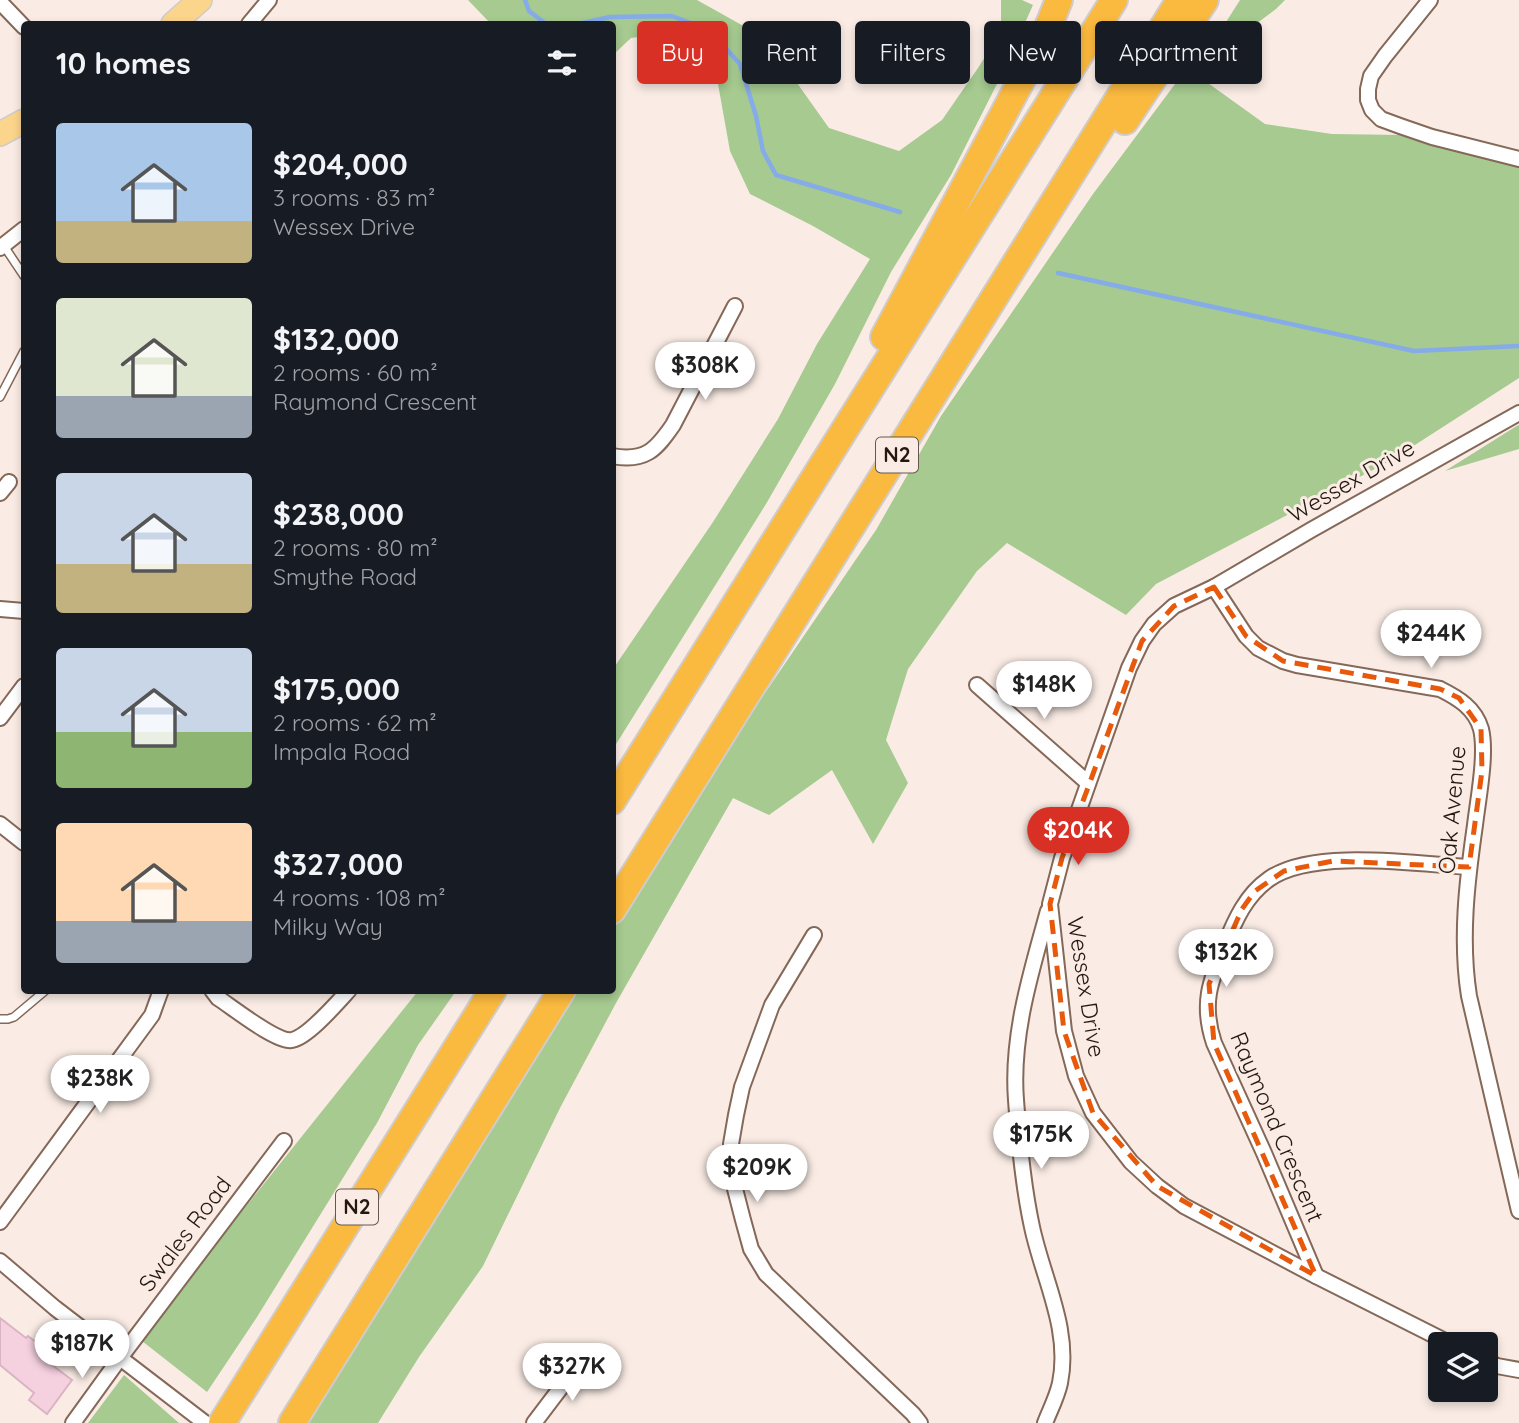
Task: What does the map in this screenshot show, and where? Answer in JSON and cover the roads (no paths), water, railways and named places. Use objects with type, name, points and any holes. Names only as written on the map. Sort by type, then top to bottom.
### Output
[{"type":"highway","points":[[799,503],[812,466],[866,371],[1035,54],[1053,19],[1059,0]]},
{"type":"highway","name":"N2","points":[[616,794],[1114,0]]},
{"type":"highway","name":"N2","points":[[616,904],[1180,0]]},
{"type":"highway","points":[[867,502],[900,464],[1205,0]]},
{"type":"highway","name":"N2","points":[[222,1423],[490,994]]},
{"type":"highway","name":"N2","points":[[292,1423],[560,994]]},
{"type":"main road","points":[[176,21],[200,0]]},
{"type":"main road","points":[[0,134],[21,123]]},
{"type":"street","points":[[252,21],[269,0]]},
{"type":"street","points":[[1430,0],[1371,76],[1368,100],[1372,110],[1381,119],[1432,137],[1519,159]]},
{"type":"street","points":[[0,2],[21,24]]},
{"type":"street","points":[[2,247],[21,231]]},
{"type":"street","points":[[616,456],[635,457],[650,452],[660,444],[673,425],[735,306]]},
{"type":"street","name":"Wessex Drive","points":[[1428,1332],[1184,1206],[1131,1162],[1093,1112],[1076,1076],[1064,1031],[1050,904],[1062,858],[1129,667],[1142,640],[1154,624],[1174,606],[1214,587],[1519,413]]},
{"type":"street","name":"Oak Avenue","points":[[1214,587],[1246,636],[1269,654],[1297,665],[1440,689],[1459,698],[1472,710],[1480,729],[1482,771],[1469,867],[1464,946],[1467,987],[1519,1211]]},
{"type":"street","points":[[0,609],[21,611]]},
{"type":"street","points":[[977,685],[1088,783]]},
{"type":"street","points":[[0,718],[21,690]]},
{"type":"street","points":[[0,824],[21,841]]},
{"type":"street","name":"Raymond Crescent","points":[[1316,1276],[1214,1043],[1208,1016],[1209,984],[1233,924],[1242,909],[1255,891],[1270,878],[1284,871],[1301,865],[1333,861],[1469,867]]},
{"type":"street","points":[[1045,1423],[1060,1384],[1063,1357],[1061,1330],[1032,1226],[1017,1117],[1015,1067],[1020,1024],[1031,971],[1050,904]]},
{"type":"street","points":[[814,935],[772,1005],[742,1087],[732,1144],[733,1181],[751,1249],[766,1274],[920,1423]]},
{"type":"street","points":[[0,1222],[152,1015],[159,994]]},
{"type":"street","points":[[215,994],[276,1037],[291,1040],[305,1034],[345,994]]},
{"type":"street","name":"Swales Road","points":[[73,1423],[284,1141]]},
{"type":"street","points":[[0,1261],[55,1308],[205,1423]]},
{"type":"street","points":[[534,1423],[581,1361]]},
{"type":"street","points":[[1498,1366],[1519,1370]]},
{"type":"lane","points":[[2,247],[21,272]]},
{"type":"lane","points":[[0,397],[21,357]]},
{"type":"lane","points":[[0,1019],[14,1017],[41,994]]},
{"type":"waterway","points":[[525,0],[529,11],[542,21]]},
{"type":"waterway","points":[[592,21],[610,17],[672,16],[709,30],[740,64],[756,116],[763,151],[776,175],[900,212]]},
{"type":"waterway","points":[[1058,273],[1414,351],[1519,346]]}]
